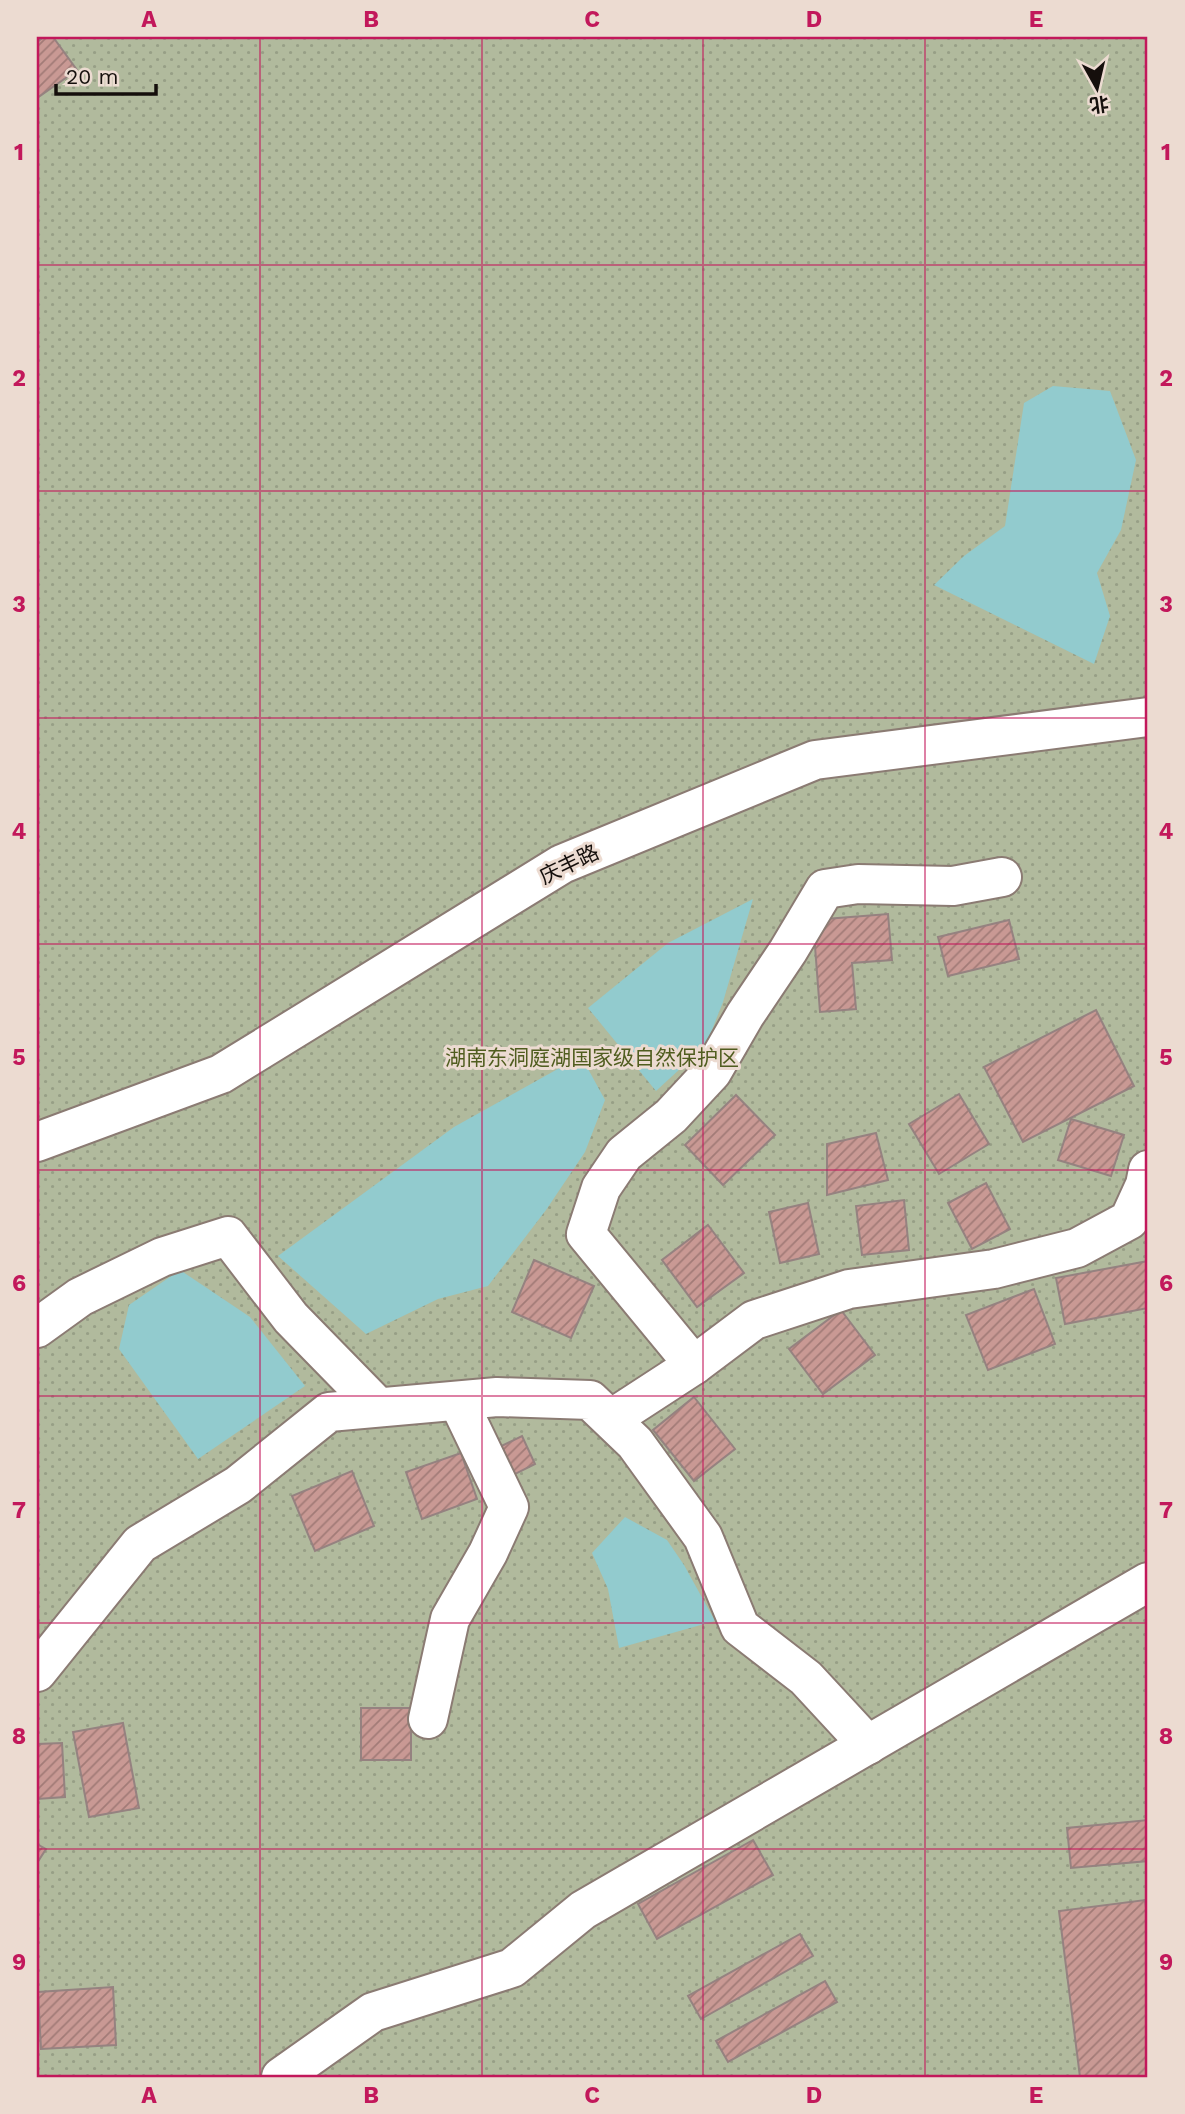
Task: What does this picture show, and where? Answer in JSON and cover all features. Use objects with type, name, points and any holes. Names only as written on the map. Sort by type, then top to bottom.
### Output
[{"type":"street","name":"庆丰路","points":[[37,1142],[221,1074],[562,864],[815,760],[1148,717]]},
{"type":"street","points":[[694,1365],[586,1234],[601,1188],[624,1154],[671,1115],[712,1072],[825,889],[858,884],[953,886],[1002,877]]},
{"type":"street","points":[[611,1419],[694,1365],[754,1320],[849,1289],[994,1269],[1077,1248],[1129,1220],[1145,1185],[1148,1170]]},
{"type":"street","points":[[37,1328],[80,1297],[162,1257],[228,1236],[291,1318],[379,1407]]},
{"type":"street","points":[[37,1672],[140,1545],[238,1485],[329,1412],[497,1397],[590,1400],[635,1443],[703,1537],[740,1627],[806,1678],[868,1745]]},
{"type":"street","points":[[428,1719],[450,1619],[488,1552],[509,1507],[458,1401]]},
{"type":"street","points":[[281,2077],[373,2012],[512,1968],[583,1910],[1148,1582]]},
{"type":"green space","name":"湖南东洞庭湖国家级自然保护区","points":[[37,37],[1148,37],[1148,2077],[37,2077]]},
{"type":"water","points":[[1053,386],[1110,391],[1136,460],[1121,530],[1097,573],[1110,616],[1094,664],[934,585],[964,556],[1005,526],[1024,403]]},
{"type":"water","points":[[753,899],[723,1002],[706,1045],[656,1091],[588,1008],[668,943]]},
{"type":"water","points":[[581,1056],[605,1100],[585,1152],[546,1210],[488,1286],[438,1299],[366,1334],[278,1256],[454,1127]]},
{"type":"water","points":[[180,1270],[250,1317],[305,1386],[198,1459],[119,1349],[129,1305]]},
{"type":"water","points":[[625,1517],[667,1540],[715,1621],[619,1648],[608,1589],[592,1553]]},
{"type":"building","points":[[44,37],[53,37],[77,70],[37,98],[37,42]]},
{"type":"building","points":[[888,914],[892,960],[852,963],[856,1009],[820,1012],[813,920]]},
{"type":"building","points":[[1009,920],[1019,959],[948,976],[938,937]]},
{"type":"building","points":[[1096,1010],[1134,1086],[1023,1142],[984,1067]]},
{"type":"building","points":[[959,1094],[989,1144],[939,1174],[909,1124]]},
{"type":"building","points":[[736,1095],[775,1135],[723,1185],[685,1145]]},
{"type":"building","points":[[1071,1119],[1124,1135],[1111,1176],[1058,1160]]},
{"type":"building","points":[[876,1133],[888,1180],[827,1195],[827,1144]]},
{"type":"building","points":[[986,1183],[1010,1229],[972,1249],[948,1203]]},
{"type":"building","points":[[904,1200],[909,1250],[862,1255],[856,1206]]},
{"type":"building","points":[[808,1203],[819,1254],[780,1263],[769,1212]]},
{"type":"building","points":[[708,1225],[744,1273],[697,1307],[662,1260]]},
{"type":"building","points":[[534,1260],[594,1286],[571,1338],[512,1312]]},
{"type":"building","points":[[1148,1261],[1148,1308],[1065,1324],[1056,1278]]},
{"type":"building","points":[[1034,1289],[1055,1344],[988,1370],[966,1315]]},
{"type":"building","points":[[841,1310],[875,1355],[823,1394],[789,1349]]},
{"type":"building","points":[[694,1397],[735,1449],[694,1481],[653,1430]]},
{"type":"building","points":[[522,1436],[535,1464],[505,1479],[491,1451]]},
{"type":"building","points":[[461,1453],[477,1499],[422,1519],[406,1472]]},
{"type":"building","points":[[352,1471],[374,1526],[315,1551],[292,1496]]},
{"type":"building","points":[[361,1708],[411,1708],[411,1760],[361,1760]]},
{"type":"building","points":[[123,1723],[139,1808],[89,1817],[73,1732]]},
{"type":"building","points":[[62,1743],[65,1797],[37,1799],[37,1744]]},
{"type":"building","points":[[1148,1820],[1148,1861],[1071,1868],[1067,1828]]},
{"type":"building","points":[[753,1840],[773,1875],[657,1939],[638,1904]]},
{"type":"building","points":[[37,1844],[46,1849],[37,1863]]},
{"type":"building","points":[[1145,1900],[1148,1923],[1148,2077],[1080,2077],[1059,1911]]},
{"type":"building","points":[[800,1934],[813,1956],[701,2019],[688,1996]]},
{"type":"building","points":[[825,1981],[837,2002],[728,2062],[716,2041]]},
{"type":"building","points":[[113,1987],[116,2045],[41,2049],[38,1992]]}]
